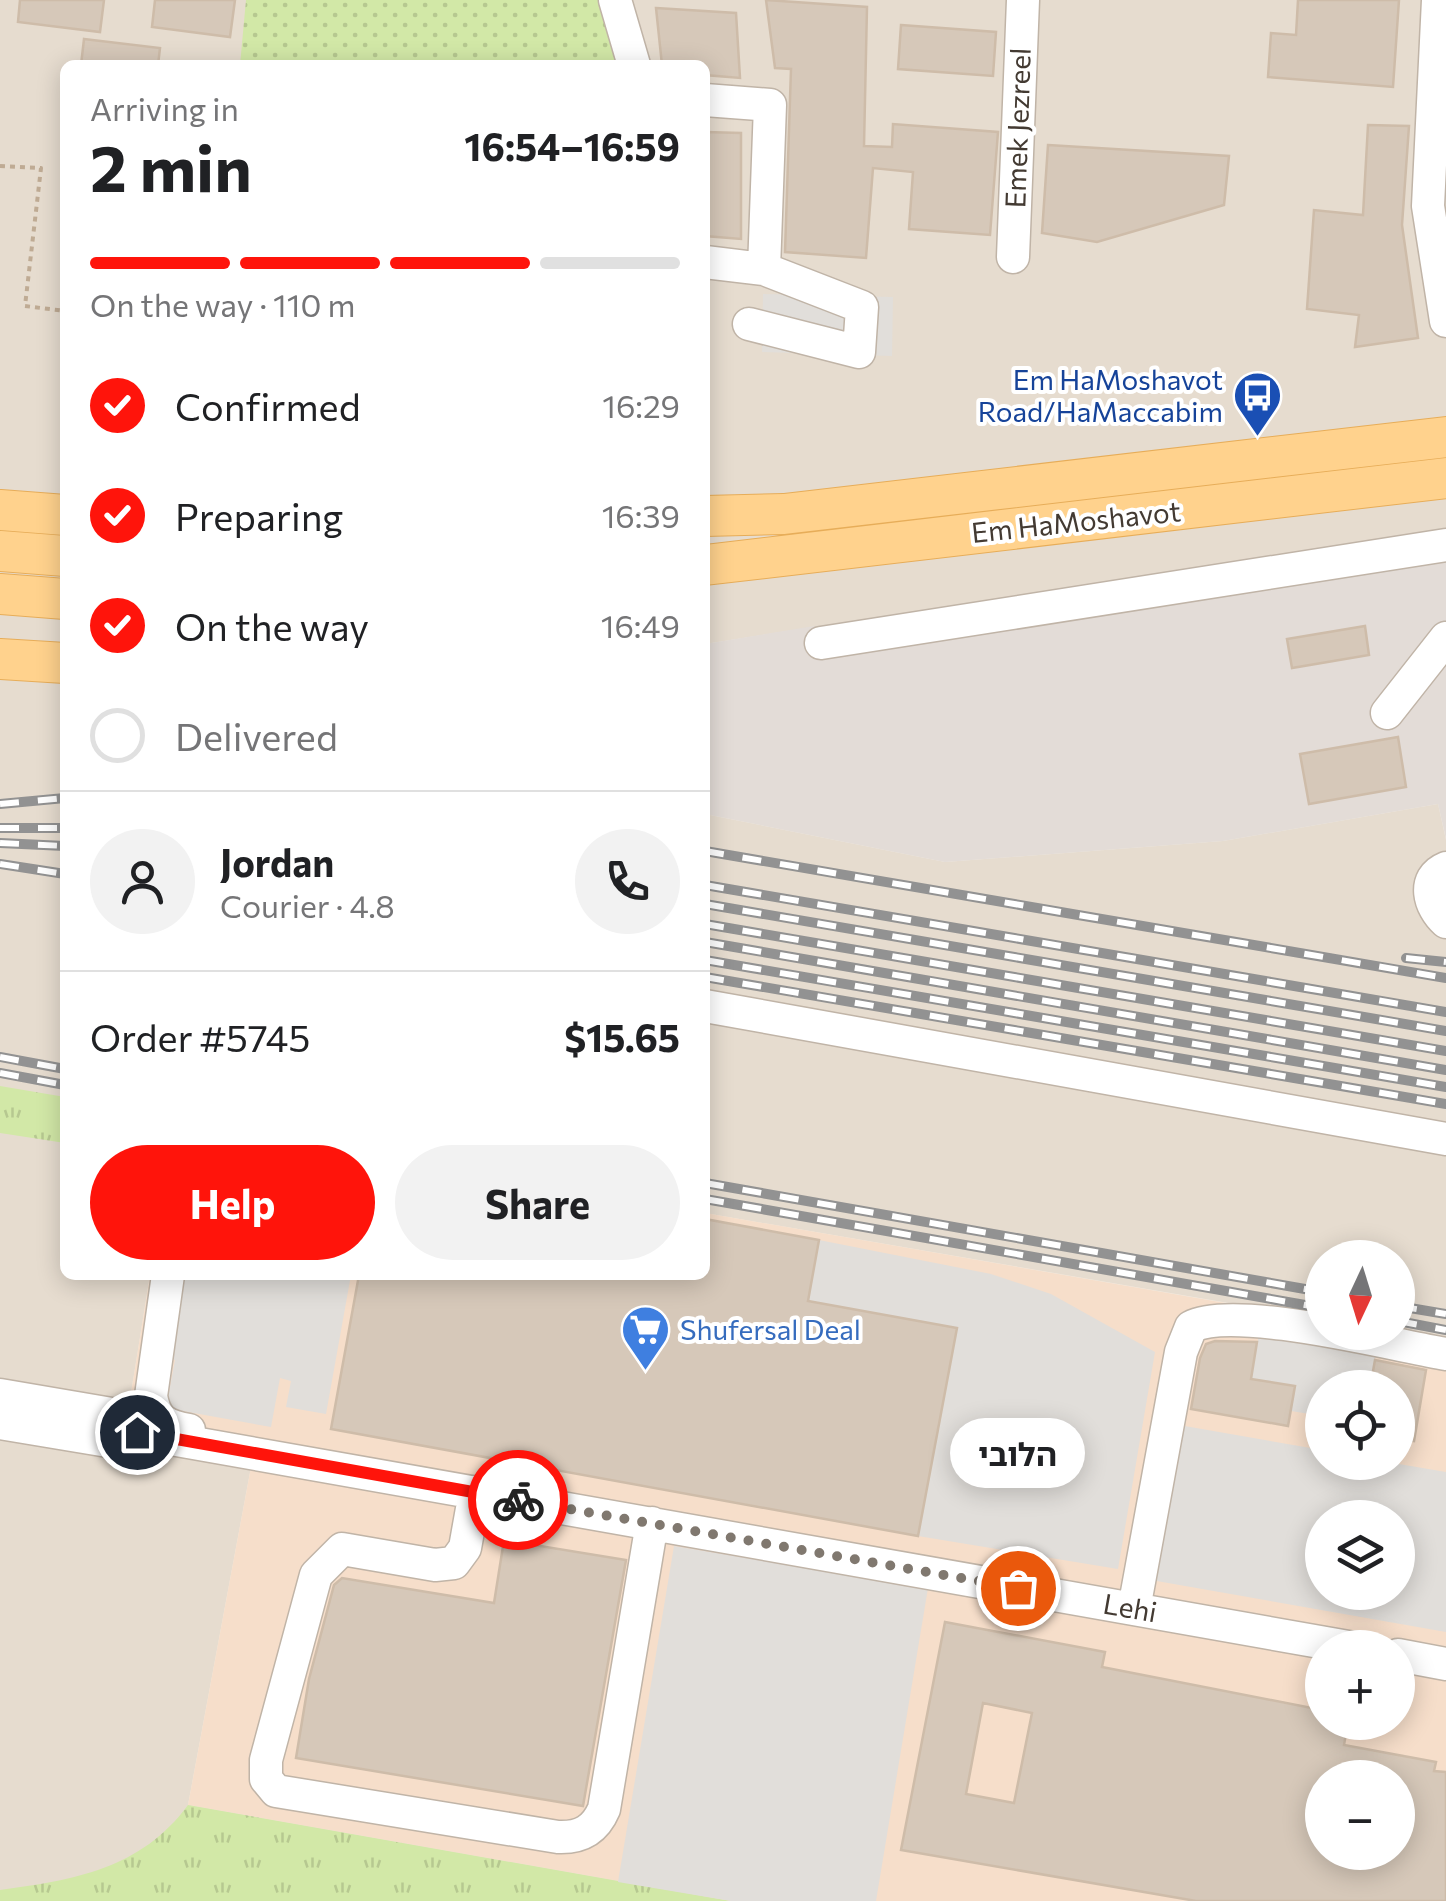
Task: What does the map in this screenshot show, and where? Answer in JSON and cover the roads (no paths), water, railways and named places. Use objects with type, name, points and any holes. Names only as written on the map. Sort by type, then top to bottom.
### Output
[{"type":"main road","name":"Em HaMoshavot","points":[[710,516],[784,514],[1446,436]]},
{"type":"main road","name":"Em HaMoshavot","points":[[710,564],[1446,478]]},
{"type":"main road","points":[[1371,489],[1446,504]]},
{"type":"main road","points":[[0,510],[60,514]]},
{"type":"main road","points":[[710,528],[784,514]]},
{"type":"main road","points":[[0,551],[60,556]]},
{"type":"main road","points":[[0,594],[60,599]]},
{"type":"main road","points":[[0,659],[60,663]]},
{"type":"street","points":[[615,0],[633,60]]},
{"type":"street","name":"Emek Jezreel","points":[[1013,257],[1023,0]]},
{"type":"street","points":[[1438,0],[1437,204],[1446,321]]},
{"type":"street","points":[[710,100],[770,105],[764,269]]},
{"type":"street","points":[[710,263],[764,269],[862,307],[859,352],[750,324]]},
{"type":"street","points":[[821,642],[1446,545]]},
{"type":"street","points":[[1387,713],[1446,638]]},
{"type":"street","points":[[1441,870],[1430,883],[1431,899],[1446,922]]},
{"type":"street","points":[[710,1007],[1446,1139]]},
{"type":"street","points":[[167,1280],[152,1379],[154,1415],[174,1428],[301,1452],[300,1461]]},
{"type":"street","points":[[1134,1609],[1181,1352],[1191,1327],[1206,1320],[1244,1319],[1446,1354]]},
{"type":"street","points":[[0,1395],[135,1418],[137,1432],[132,1445],[0,1422]]},
{"type":"street","name":"Lehi","points":[[137,1432],[1305,1639]]},
{"type":"street","points":[[475,1492],[465,1548],[454,1563],[434,1566],[342,1549],[316,1576],[266,1760],[266,1778],[276,1792],[558,1837],[590,1830],[604,1810],[652,1524]]},
{"type":"street","points":[[1415,1658],[1446,1664]]},
{"type":"railway","points":[[0,804],[60,798]]},
{"type":"railway","points":[[0,828],[60,828]]},
{"type":"railway","points":[[0,843],[60,846]]},
{"type":"railway","points":[[710,852],[1446,978]]},
{"type":"railway","points":[[0,864],[60,873]]},
{"type":"railway","points":[[710,886],[1446,1012]]},
{"type":"railway","points":[[710,905],[1446,1031]]},
{"type":"railway","points":[[710,925],[1446,1051]]},
{"type":"railway","points":[[710,943],[1446,1070]]},
{"type":"railway","points":[[1406,958],[1446,962]]},
{"type":"railway","points":[[710,961],[1446,1087]]},
{"type":"railway","points":[[710,978],[1446,1104]]},
{"type":"railway","points":[[0,1057],[60,1068]]},
{"type":"railway","points":[[0,1073],[60,1084]]},
{"type":"railway","points":[[710,1184],[1305,1289]]},
{"type":"railway","points":[[710,1200],[1305,1305]]},
{"type":"railway","points":[[1415,1309],[1446,1314]]},
{"type":"railway","points":[[1415,1324],[1446,1330]]},
{"type":"place","name":"Em HaMoshavot Road/HaMaccabim","points":[[1258,438]]},
{"type":"place","name":"Shufersal Deal","points":[[645,1372]]},
{"type":"place","name":"הלובי","points":[[1018,1588]]}]
